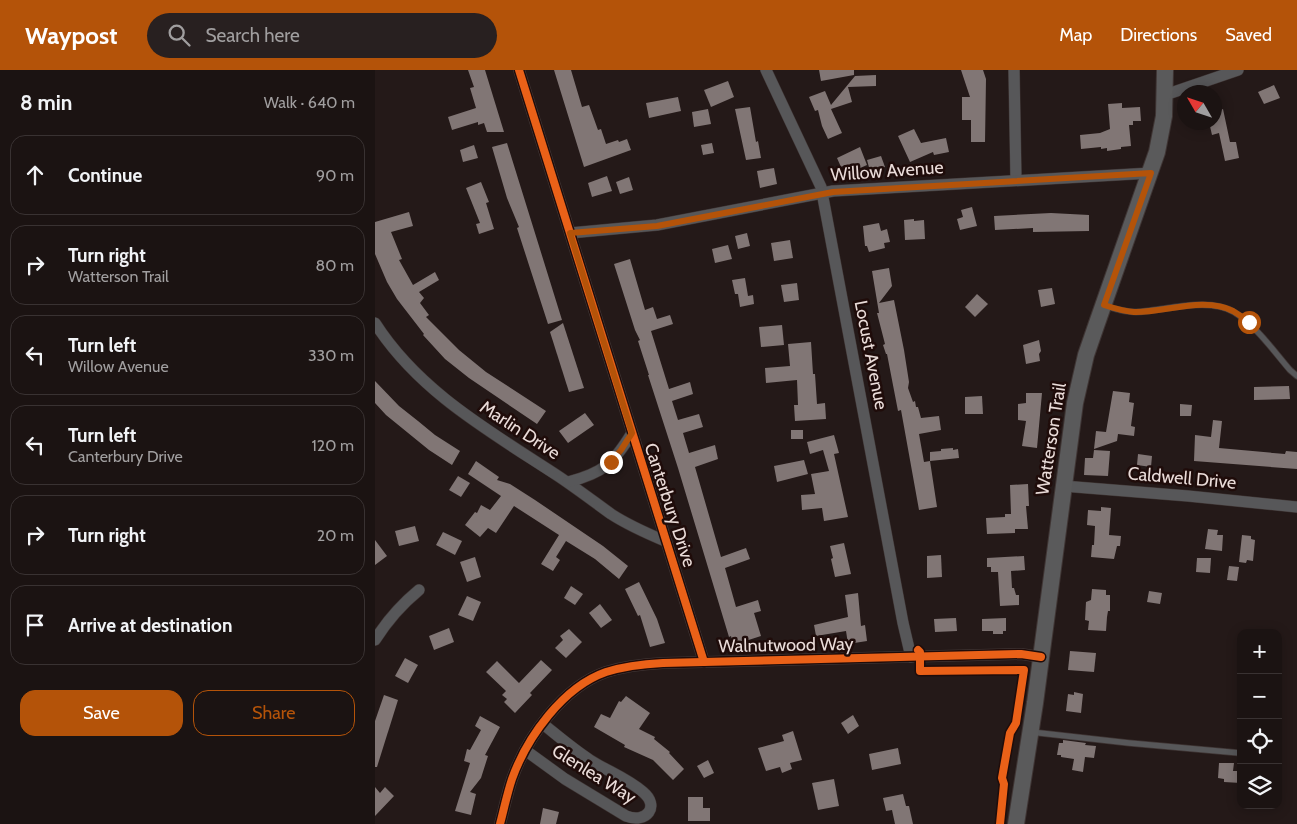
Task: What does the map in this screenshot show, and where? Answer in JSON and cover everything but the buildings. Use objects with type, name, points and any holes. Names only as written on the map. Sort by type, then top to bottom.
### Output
[{"type":"main road","name":"Watterson Trail","points":[[1016,824],[1031,732],[1063,486],[1080,378],[1151,173],[1162,132],[1165,70]]},
{"type":"street","name":"Canterbury Drive","points":[[519,70],[704,662]]},
{"type":"street","name":"Locust Avenue","points":[[766,70],[823,193],[903,623],[911,657]]},
{"type":"street","points":[[1014,70],[1016,180]]},
{"type":"street","points":[[1165,95],[1238,70]]},
{"type":"street","name":"Willow Avenue","points":[[570,233],[657,226],[823,193],[1151,173]]},
{"type":"street","name":"Marlin Drive","points":[[375,323],[384,337],[407,364],[437,394],[568,482],[611,514],[635,528],[665,541]]},
{"type":"street","points":[[568,482],[591,476],[607,466],[632,433]]},
{"type":"street","name":"Caldwell Drive","points":[[1063,486],[1297,507]]},
{"type":"street","points":[[375,640],[383,627],[409,598],[419,590]]},
{"type":"street","name":"Walnutwood Way","points":[[499,824],[513,778],[525,750],[543,724],[565,698],[579,687],[605,672],[644,664],[1021,654],[1041,657]]},
{"type":"street","name":"Glenlea Way","points":[[525,750],[572,784],[626,816],[635,820],[644,818],[650,811],[649,797],[643,792],[631,783],[589,760],[543,724]]},
{"type":"lane","points":[[1104,305],[1134,312],[1195,305],[1216,306],[1232,310],[1249,322],[1297,376]]},
{"type":"lane","points":[[1031,732],[1237,753]]},
{"type":"cycle path","points":[[519,70],[704,662]]},
{"type":"cycle path","points":[[918,650],[920,652],[920,671],[1024,670],[1016,723],[1010,733],[1002,778],[1004,784],[1000,824]]},
{"type":"cycle path","points":[[500,824],[512,779],[537,731],[561,701],[575,689],[590,679],[606,672],[620,668],[663,663],[1021,654],[1041,657]]},
{"type":"route","points":[[611,462],[632,433],[570,233],[657,226],[823,193],[1151,173],[1104,305],[1134,312],[1195,305],[1216,306],[1232,310],[1249,322]]}]
